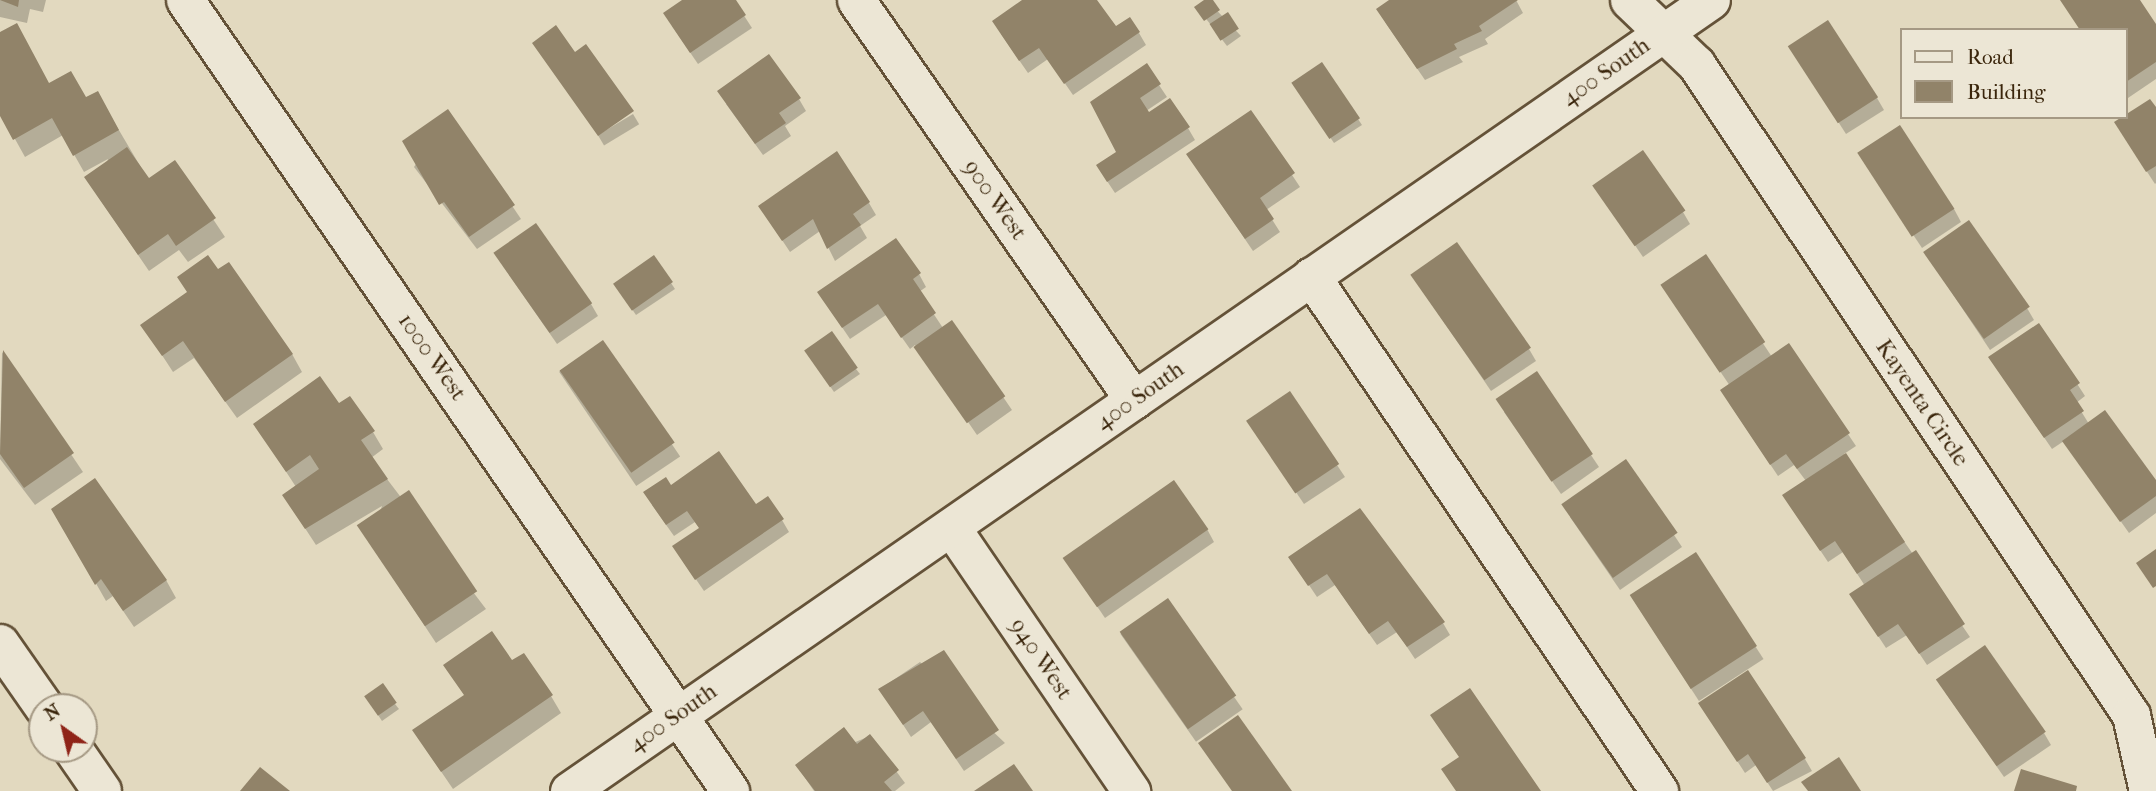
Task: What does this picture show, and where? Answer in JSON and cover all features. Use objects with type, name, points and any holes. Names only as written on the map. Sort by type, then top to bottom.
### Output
[{"type":"street","name":"1000 West","points":[[185,0],[730,791]]},
{"type":"street","name":"900 West","points":[[856,0],[1134,400]]},
{"type":"street","name":"Kayenta Circle","points":[[1629,0],[1701,72],[2131,715],[2148,791]]},
{"type":"street","name":"400 South","points":[[569,791],[1710,0]]},
{"type":"street","points":[[1311,276],[1659,791]]},
{"type":"street","name":"940 West","points":[[951,527],[1131,791]]},
{"type":"street","points":[[0,644],[34,693]]},
{"type":"street","points":[[83,763],[102,791]]},
{"type":"building","points":[[0,0],[19,0],[18,7]]},
{"type":"building","points":[[682,0],[736,0],[746,15],[690,53],[663,13]]},
{"type":"building","points":[[1022,0],[1097,0],[1116,26],[1130,17],[1140,32],[1064,84],[1039,48],[1019,61],[992,21]]},
{"type":"building","points":[[1204,0],[1213,0],[1220,10],[1204,21],[1194,7]]},
{"type":"building","points":[[1389,0],[1518,0],[1479,26],[1482,31],[1454,44],[1457,49],[1417,69],[1376,9]]},
{"type":"building","points":[[2060,0],[2140,0],[2156,24],[2156,62],[2128,81],[2128,28],[2079,28]]},
{"type":"building","points":[[1228,12],[1239,29],[1220,41],[1210,24]]},
{"type":"building","points":[[1828,20],[1878,97],[1838,123],[1788,46]]},
{"type":"building","points":[[17,23],[49,83],[71,71],[86,97],[98,91],[119,130],[73,156],[52,118],[13,140],[0,116],[0,32]]},
{"type":"building","points":[[556,25],[575,52],[586,44],[634,111],[598,136],[532,43]]},
{"type":"building","points":[[769,54],[801,98],[779,113],[786,123],[755,144],[717,91]]},
{"type":"building","points":[[1322,62],[1360,118],[1329,139],[1291,83]]},
{"type":"building","points":[[1147,63],[1161,84],[1140,98],[1149,112],[1170,98],[1190,127],[1107,182],[1096,165],[1116,152],[1090,102]]},
{"type":"building","points":[[2150,99],[2156,107],[2156,166],[2146,172],[2114,122],[2128,119],[2128,113]]},
{"type":"building","points":[[448,109],[515,205],[469,237],[444,202],[439,205],[402,141]]},
{"type":"building","points":[[1251,110],[1295,173],[1260,198],[1274,219],[1245,239],[1186,154]]},
{"type":"building","points":[[1900,125],[1954,209],[1912,237],[1857,153]]},
{"type":"building","points":[[127,147],[149,178],[175,160],[216,218],[176,246],[168,234],[138,255],[84,177]]},
{"type":"building","points":[[1643,150],[1685,211],[1635,246],[1592,186]]},
{"type":"building","points":[[837,151],[870,202],[853,214],[861,225],[827,249],[813,219],[782,241],[758,206]]},
{"type":"building","points":[[1969,220],[2030,307],[1984,339],[1923,252]]},
{"type":"building","points":[[536,223],[592,303],[550,333],[493,253]]},
{"type":"building","points":[[896,238],[921,273],[913,279],[936,313],[901,338],[878,304],[842,328],[817,292]]},
{"type":"building","points":[[1457,242],[1531,348],[1484,380],[1410,275]]},
{"type":"building","points":[[1706,254],[1765,342],[1720,373],[1660,285]]},
{"type":"building","points":[[208,255],[218,269],[229,262],[293,354],[225,402],[183,341],[162,356],[140,325],[187,292],[177,277]]},
{"type":"building","points":[[654,255],[673,282],[632,311],[613,284]]},
{"type":"building","points":[[952,320],[1005,396],[967,423],[913,347]]},
{"type":"building","points":[[2039,323],[2080,383],[2070,390],[2084,411],[2044,438],[1988,357]]},
{"type":"building","points":[[832,331],[858,368],[830,387],[804,351]]},
{"type":"building","points":[[603,340],[675,442],[631,473],[560,370]]},
{"type":"building","points":[[1789,343],[1850,433],[1797,469],[1786,454],[1770,465],[1720,390]]},
{"type":"building","points":[[3,350],[74,453],[24,488],[0,454]]},
{"type":"building","points":[[1537,371],[1593,454],[1551,482],[1496,399]]},
{"type":"building","points":[[320,376],[339,403],[350,396],[375,431],[361,440],[388,479],[305,529],[282,495],[319,469],[310,455],[286,472],[253,424]]},
{"type":"building","points":[[1290,391],[1339,464],[1295,494],[1246,421]]},
{"type":"building","points":[[2105,410],[2156,480],[2156,496],[2120,522],[2062,441]]},
{"type":"building","points":[[719,451],[756,504],[768,496],[784,519],[695,580],[672,546],[699,528],[687,511],[666,525],[643,492],[666,477],[671,485]]},
{"type":"building","points":[[1846,453],[1905,542],[1857,574],[1835,541],[1820,551],[1782,495]]},
{"type":"building","points":[[1626,459],[1678,533],[1613,578],[1561,504]]},
{"type":"building","points":[[95,478],[167,580],[123,611],[101,579],[95,585],[51,509]]},
{"type":"building","points":[[1174,480],[1208,529],[1097,607],[1063,558]]},
{"type":"building","points":[[409,490],[477,591],[425,626],[357,525]]},
{"type":"building","points":[[1360,508],[1445,622],[1407,647],[1388,621],[1369,634],[1327,574],[1308,586],[1288,557]]},
{"type":"building","points":[[2156,549],[2156,586],[2153,588],[2136,563]]},
{"type":"building","points":[[1916,550],[1965,624],[1919,654],[1898,624],[1878,637],[1849,594]]},
{"type":"building","points":[[1696,552],[1757,646],[1691,689],[1630,595]]},
{"type":"building","points":[[1168,598],[1236,695],[1188,729],[1120,632]]},
{"type":"building","points":[[492,631],[512,660],[524,653],[553,695],[441,772],[412,730],[464,695],[443,665]]},
{"type":"building","points":[[1985,645],[2046,732],[1997,766],[1936,679]]},
{"type":"building","points":[[944,650],[999,730],[956,759],[923,711],[903,725],[878,689]]},
{"type":"building","points":[[1748,670],[1806,758],[1767,783],[1748,754],[1737,762],[1698,703]]},
{"type":"building","points":[[383,683],[397,703],[378,716],[364,696]]},
{"type":"building","points":[[1470,688],[1541,791],[1456,791],[1441,769],[1459,757],[1430,715]]},
{"type":"building","points":[[1238,715],[1292,791],[1232,791],[1198,743]]},
{"type":"building","points":[[844,727],[857,744],[870,734],[899,770],[884,782],[892,791],[815,791],[795,765]]},
{"type":"building","points":[[1839,757],[1861,791],[1808,791],[1801,782]]},
{"type":"building","points":[[1014,764],[1033,791],[974,791]]},
{"type":"building","points":[[260,767],[290,791],[240,791]]},
{"type":"building","points":[[2021,769],[2077,786],[2076,791],[2014,791]]}]
